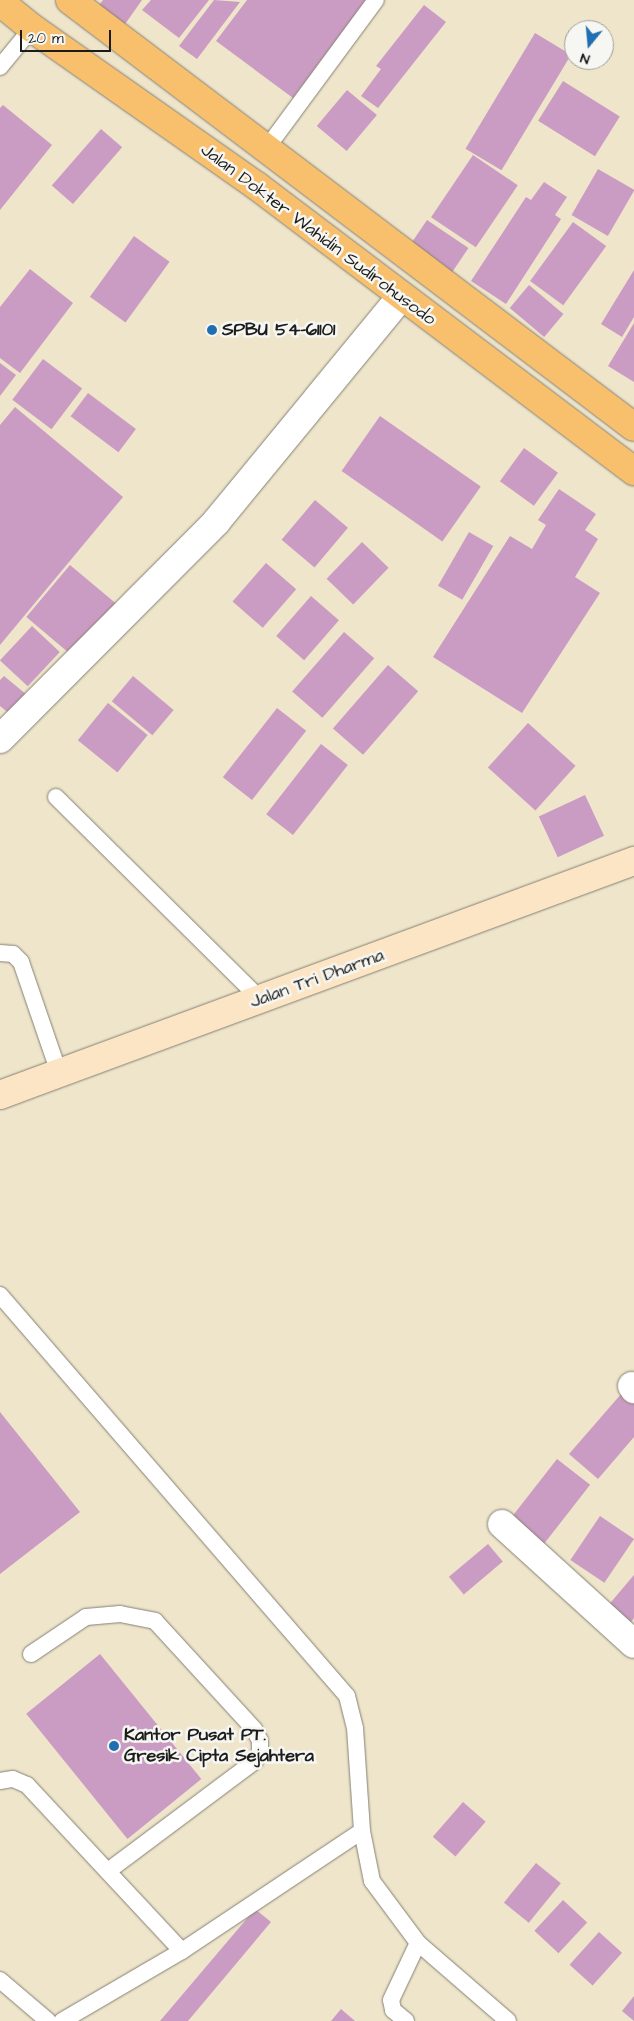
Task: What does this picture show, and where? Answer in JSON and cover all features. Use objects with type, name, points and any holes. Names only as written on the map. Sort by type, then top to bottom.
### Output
[{"type":"highway","points":[[70,0],[634,427]]},
{"type":"highway","name":"Jalan Dokter Wahidin Sudirohusodo","points":[[0,2],[32,28],[256,186],[634,471]]},
{"type":"main road","name":"Jalan Tri Dharma","points":[[0,1095],[634,861]]},
{"type":"street","points":[[0,739],[216,522],[401,297]]},
{"type":"street","points":[[502,1524],[634,1644]]},
{"type":"lane","points":[[266,149],[376,0]]},
{"type":"lane","points":[[0,68],[32,28]]},
{"type":"lane","points":[[56,797],[261,1000]]},
{"type":"lane","points":[[0,953],[13,954],[21,962],[59,1073]]},
{"type":"lane","points":[[0,1295],[347,1696],[355,1728],[362,1831],[372,1881],[418,1943],[508,2021]]},
{"type":"lane","points":[[32,1654],[86,1617],[120,1614],[155,1621],[254,1729],[260,1741],[260,1753],[255,1761],[108,1871]]},
{"type":"lane","points":[[0,1781],[13,1779],[27,1785],[182,1950]]},
{"type":"lane","points":[[62,2021],[182,1950],[362,1831]]},
{"type":"lane","points":[[406,2021],[393,2010],[390,2000],[418,1943]]},
{"type":"lane","points":[[0,1980],[48,2021]]},
{"type":"building","points":[[103,0],[142,0],[123,27],[97,8]]},
{"type":"building","points":[[151,0],[209,0],[179,38],[142,10]]},
{"type":"building","points":[[214,0],[240,2],[197,59],[179,46]]},
{"type":"building","points":[[247,0],[366,0],[293,98],[216,41]]},
{"type":"building","points":[[424,5],[446,22],[378,108],[361,96],[381,69],[376,66]]},
{"type":"building","points":[[535,33],[564,50],[564,66],[501,170],[465,149]]},
{"type":"building","points":[[563,81],[620,117],[595,156],[538,121]]},
{"type":"building","points":[[347,90],[377,115],[347,151],[317,126]]},
{"type":"building","points":[[3,105],[52,145],[0,210],[0,108]]},
{"type":"building","points":[[101,129],[122,147],[73,204],[52,186]]},
{"type":"building","points":[[473,155],[518,185],[476,247],[431,217]]},
{"type":"building","points":[[598,169],[634,190],[608,236],[572,215]]},
{"type":"building","points":[[544,182],[567,197],[555,215],[561,219],[506,304],[471,281],[526,197],[531,200]]},
{"type":"building","points":[[427,220],[468,248],[451,274],[409,247]]},
{"type":"building","points":[[573,222],[606,246],[563,305],[530,281]]},
{"type":"building","points":[[134,236],[170,262],[126,323],[90,297]]},
{"type":"building","points":[[30,269],[73,303],[20,373],[0,358],[0,307]]},
{"type":"building","points":[[634,270],[634,317],[622,337],[601,324]]},
{"type":"building","points":[[529,285],[563,314],[544,337],[510,308]]},
{"type":"building","points":[[634,323],[634,382],[608,366]]},
{"type":"building","points":[[43,359],[82,388],[51,429],[12,400]]},
{"type":"building","points":[[0,363],[16,375],[0,396]]},
{"type":"building","points":[[88,393],[136,429],[118,452],[71,416]]},
{"type":"building","points":[[15,407],[123,497],[0,645],[0,425]]},
{"type":"building","points":[[380,416],[481,487],[442,541],[342,471]]},
{"type":"building","points":[[524,448],[558,473],[534,506],[500,481]]},
{"type":"building","points":[[559,489],[596,514],[585,530],[598,539],[575,577],[600,593],[522,713],[433,657],[510,536],[532,549],[546,525],[538,520]]},
{"type":"building","points":[[315,500],[348,528],[315,567],[282,540]]},
{"type":"building","points":[[469,532],[493,546],[462,600],[438,586]]},
{"type":"building","points":[[362,542],[389,568],[353,604],[327,579]]},
{"type":"building","points":[[266,563],[296,589],[263,628],[233,601]]},
{"type":"building","points":[[70,565],[117,605],[74,657],[26,617]]},
{"type":"building","points":[[311,596],[339,620],[304,660],[276,636]]},
{"type":"building","points":[[32,626],[60,652],[28,686],[0,660]]},
{"type":"building","points":[[344,632],[374,658],[322,718],[292,692]]},
{"type":"building","points":[[388,665],[418,691],[363,755],[333,728]]},
{"type":"building","points":[[4,676],[27,695],[11,715],[0,706],[0,680]]},
{"type":"building","points":[[133,676],[174,710],[152,735],[112,701]]},
{"type":"building","points":[[108,703],[148,735],[117,772],[78,740]]},
{"type":"building","points":[[277,708],[306,731],[252,800],[223,777]]},
{"type":"building","points":[[528,723],[576,766],[535,810],[488,768]]},
{"type":"building","points":[[321,744],[348,765],[293,835],[266,814]]},
{"type":"building","points":[[585,795],[604,836],[558,857],[539,817]]},
{"type":"building","points":[[622,1393],[634,1403],[634,1437],[598,1479],[569,1454]]},
{"type":"building","points":[[0,1412],[80,1512],[0,1574]]},
{"type":"building","points":[[557,1459],[590,1485],[538,1551],[505,1525]]},
{"type":"building","points":[[600,1516],[634,1539],[604,1583],[570,1560]]},
{"type":"building","points":[[488,1544],[503,1562],[464,1594],[449,1577]]},
{"type":"building","points":[[634,1575],[634,1618],[628,1626],[606,1608]]},
{"type":"building","name":"Kantor Pusat PT. Gresik Cipta Sejahtera","points":[[100,1654],[201,1779],[127,1839],[26,1714]]},
{"type":"building","points":[[463,1802],[486,1822],[455,1856],[433,1837]]},
{"type":"building","points":[[536,1863],[561,1883],[529,1923],[504,1903]]},
{"type":"building","points":[[563,1900],[587,1923],[558,1953],[534,1931]]},
{"type":"building","points":[[255,1909],[271,1922],[188,2021],[160,2021]]},
{"type":"building","points":[[599,1932],[622,1953],[593,1985],[570,1965]]},
{"type":"building","points":[[634,1996],[634,2021],[622,2011]]},
{"type":"building","points":[[341,2009],[355,2021],[331,2021]]},
{"type":"place","name":"SPBU 54-61101","points":[[212,330]]},
{"type":"place","name":"Kantor Pusat PT. Gresik Cipta Sejahtera","points":[[114,1746]]}]
